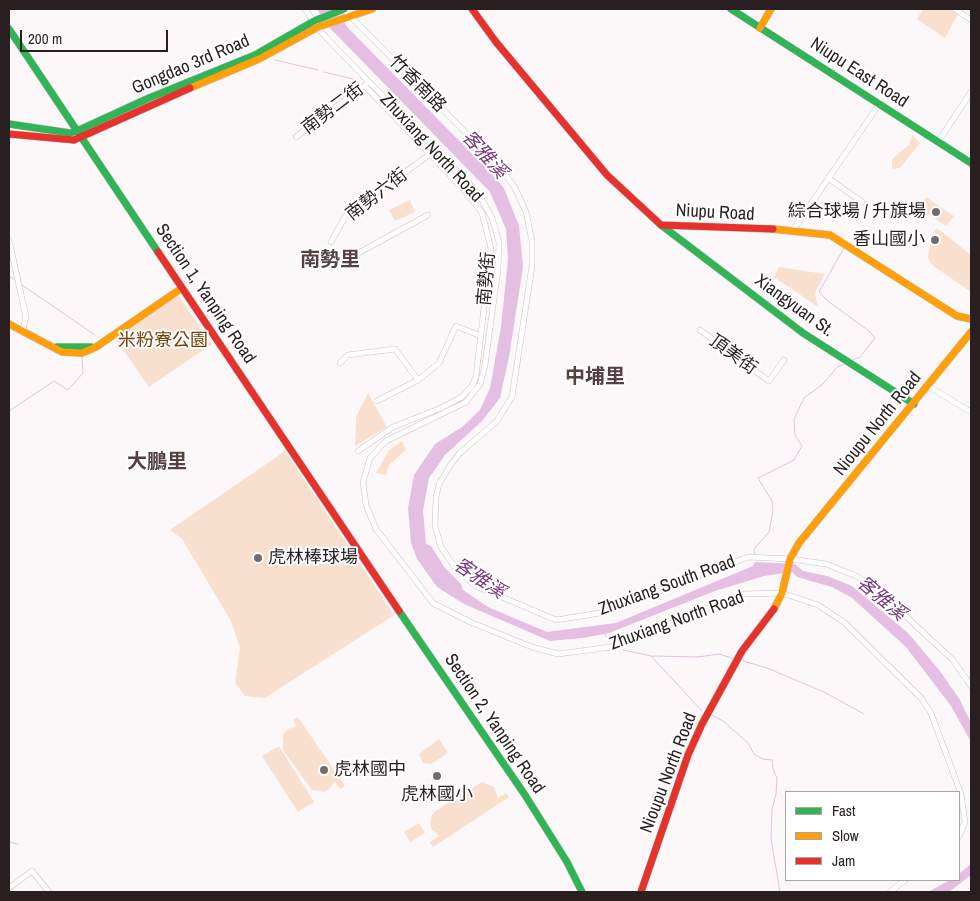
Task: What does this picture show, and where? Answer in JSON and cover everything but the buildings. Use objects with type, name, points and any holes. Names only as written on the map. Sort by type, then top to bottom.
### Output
[{"type":"street","points":[[305,9],[368,84]]},
{"type":"street","name":"Gongdao 3rd Road","points":[[79,134],[149,98],[255,55],[345,10],[372,9]]},
{"type":"street","name":"Niupu Road","points":[[472,9],[496,42],[607,175],[661,225],[792,230],[830,235],[957,316],[971,319]]},
{"type":"street","name":"Niupu East Road","points":[[731,9],[971,163]]},
{"type":"street","points":[[760,28],[771,9]]},
{"type":"street","points":[[955,9],[971,20]]},
{"type":"street","name":"Zhuxiang South Road","points":[[345,10],[500,167],[515,188],[526,212],[532,241],[530,286],[512,397],[497,421],[460,453],[439,484],[436,497],[435,526],[441,547],[456,569],[476,586],[556,620],[606,612],[748,557],[790,559],[832,566],[873,586],[953,660],[971,686]]},
{"type":"street","name":"Section 1, Yanping Road","points":[[9,29],[376,577]]},
{"type":"street","name":"南勢二街","points":[[296,137],[368,84]]},
{"type":"street","name":"南勢街","points":[[358,451],[392,427],[440,408],[462,396],[472,386],[476,377],[491,268],[491,248],[482,214],[467,192],[430,154],[368,84]]},
{"type":"street","name":"Zhuxiang North Road","points":[[368,84],[481,198],[492,218],[499,242],[498,269],[485,365],[480,384],[466,402],[390,438],[377,448],[365,470],[364,493],[370,518],[376,529],[421,589],[433,603],[456,616],[532,647],[558,654],[611,647],[744,594],[782,593],[818,605],[845,623],[922,698],[931,713],[960,791]]},
{"type":"street","points":[[938,142],[971,92]]},
{"type":"street","points":[[792,230],[880,103]]},
{"type":"street","points":[[9,124],[79,134]]},
{"type":"street","points":[[9,134],[74,140],[79,134]]},
{"type":"street","name":"南勢六街","points":[[331,242],[346,216],[430,154]]},
{"type":"street","points":[[828,178],[862,202]]},
{"type":"street","points":[[353,256],[428,215]]},
{"type":"street","name":"Xiangyuan St.","points":[[661,225],[803,333],[914,404]]},
{"type":"street","points":[[683,242],[681,231],[687,226]]},
{"type":"street","points":[[9,240],[26,317],[23,330]]},
{"type":"street","points":[[9,324],[54,347],[96,347],[182,288]]},
{"type":"street","points":[[377,401],[418,380],[439,363],[456,326],[481,336]]},
{"type":"street","name":"頂美街","points":[[700,330],[769,381],[784,360]]},
{"type":"street","name":"Nioupu North Road","points":[[641,892],[688,755],[702,724],[742,651],[774,609],[782,593],[790,559],[799,543],[971,332]]},
{"type":"street","points":[[340,363],[348,355],[395,349],[418,380]]},
{"type":"street","points":[[928,386],[971,412]]},
{"type":"street","name":"Section 2, Yanping Road","points":[[376,577],[525,795],[567,862],[582,892]]},
{"type":"street","name":"Zhuxiang North Road","points":[[960,791],[965,822],[960,834]]},
{"type":"street","points":[[9,888],[32,871],[49,892]]},
{"type":"street","points":[[890,892],[904,881]]},
{"type":"green space","points":[[923,9],[949,9],[958,14],[945,38],[917,19]]},
{"type":"green space","points":[[912,135],[920,143],[900,168],[892,169],[892,159],[909,145]]},
{"type":"green space","name":"綜合球場 / 升旗場","points":[[926,197],[954,216],[946,226],[919,208]]},
{"type":"green space","points":[[410,200],[415,212],[395,221],[389,210]]},
{"type":"green space","points":[[937,228],[971,255],[971,292],[932,265],[928,258],[930,244],[941,237],[934,232]]},
{"type":"green space","points":[[779,267],[825,274],[815,293],[818,307],[774,277]]},
{"type":"green space","name":"米粉寮公園","points":[[178,295],[212,344],[149,387],[115,338]]},
{"type":"green space","points":[[368,393],[387,427],[355,446],[356,417]]},
{"type":"green space","points":[[402,441],[406,450],[389,465],[386,475],[376,473],[389,450]]},
{"type":"green space","name":"虎林棒球場","points":[[285,451],[394,615],[265,698],[245,696],[235,683],[240,648],[231,621],[182,539],[170,530]]},
{"type":"green space","points":[[298,717],[345,786],[340,789],[335,782],[324,792],[312,790],[283,750],[283,734],[288,729],[297,726],[293,720]]},
{"type":"green space","points":[[439,739],[448,753],[431,764],[423,763],[419,754]]},
{"type":"green space","points":[[279,746],[314,802],[298,812],[262,756]]},
{"type":"green space","points":[[482,782],[494,787],[498,798],[506,793],[509,797],[433,847],[430,842],[439,836],[432,830],[430,822],[432,815]]},
{"type":"green space","points":[[419,823],[425,833],[410,842],[404,832]]},
{"type":"shaded area","name":"客雅溪","points":[[317,9],[333,9],[349,29],[489,171],[504,188],[519,226],[523,267],[509,357],[500,398],[482,421],[445,455],[429,478],[423,511],[426,544],[431,546],[445,568],[461,584],[463,590],[488,607],[547,632],[616,623],[753,566],[755,562],[795,564],[803,571],[827,576],[852,586],[908,633],[940,671],[960,700],[971,723],[971,742],[951,706],[906,647],[852,598],[832,587],[797,577],[792,572],[764,576],[715,591],[609,633],[550,641],[464,604],[437,587],[417,559],[411,543],[408,508],[414,475],[435,444],[462,427],[480,410],[490,388],[501,327],[508,259],[506,229],[490,192],[327,25]]},
{"type":"shaded area","points":[[971,864],[971,875],[949,892],[928,892],[948,881],[960,881],[960,873]]},
{"type":"waterway","points":[[275,60],[318,70]]},
{"type":"waterway","points":[[324,72],[353,79]]},
{"type":"waterway","points":[[844,248],[819,292],[828,301],[869,331],[875,338],[860,357],[853,360]]},
{"type":"waterway","points":[[9,276],[14,279]]},
{"type":"waterway","points":[[22,285],[95,335]]},
{"type":"waterway","points":[[9,411],[54,381],[68,390],[83,373],[82,358]]},
{"type":"waterway","points":[[755,555],[754,549],[769,532],[773,510],[772,501],[758,478],[794,460],[802,446],[795,435],[794,419],[804,398],[823,384],[837,367],[844,364]]},
{"type":"waterway","points":[[604,633],[607,638]]},
{"type":"waterway","points":[[623,650],[651,656],[702,711]]},
{"type":"waterway","points":[[652,656],[697,657],[719,654],[732,658]]},
{"type":"waterway","points":[[743,661],[767,668],[824,692],[864,714]]},
{"type":"waterway","points":[[712,715],[723,721],[748,743],[754,754],[763,759],[772,760],[777,778],[776,794],[772,809],[771,839],[780,892]]},
{"type":"waterway","points":[[9,842],[18,844]]},
{"type":"traffic: fast","points":[[9,124],[70,133],[77,131],[149,98],[255,55],[314,21],[344,9]]},
{"type":"traffic: fast","points":[[731,9],[971,163]]},
{"type":"traffic: fast","points":[[9,29],[158,252]]},
{"type":"traffic: fast","points":[[661,225],[803,333],[914,404]]},
{"type":"traffic: fast","points":[[57,347],[91,347]]},
{"type":"traffic: fast","points":[[399,611],[525,795],[567,862],[582,892]]},
{"type":"traffic: slow","points":[[190,88],[259,59],[318,27],[372,9]]},
{"type":"traffic: slow","points":[[760,28],[771,9]]},
{"type":"traffic: slow","points":[[773,229],[830,235],[957,316],[971,319]]},
{"type":"traffic: slow","points":[[9,324],[62,352],[82,353],[96,347],[182,288]]},
{"type":"traffic: slow","points":[[774,609],[782,593],[790,559],[799,543],[971,332]]},
{"type":"traffic: jam","points":[[472,9],[496,42],[607,175],[661,225],[773,229]]},
{"type":"traffic: jam","points":[[9,134],[74,140],[190,88]]},
{"type":"traffic: jam","points":[[158,252],[399,611]]},
{"type":"traffic: jam","points":[[641,892],[688,755],[702,724],[742,651],[774,609]]},
{"type":"place","name":"綜合球場 / 升旗場","points":[[936,212]]},
{"type":"place","name":"香山國小","points":[[935,240]]},
{"type":"place","name":"虎林棒球場","points":[[258,558]]},
{"type":"place","name":"虎林國中","points":[[324,770]]},
{"type":"place","name":"虎林國小","points":[[437,776]]},
{"type":"district","name":"南勢里","points":[[330,261]]},
{"type":"district","name":"中埔里","points":[[595,378]]},
{"type":"district","name":"大鵬里","points":[[157,463]]}]
